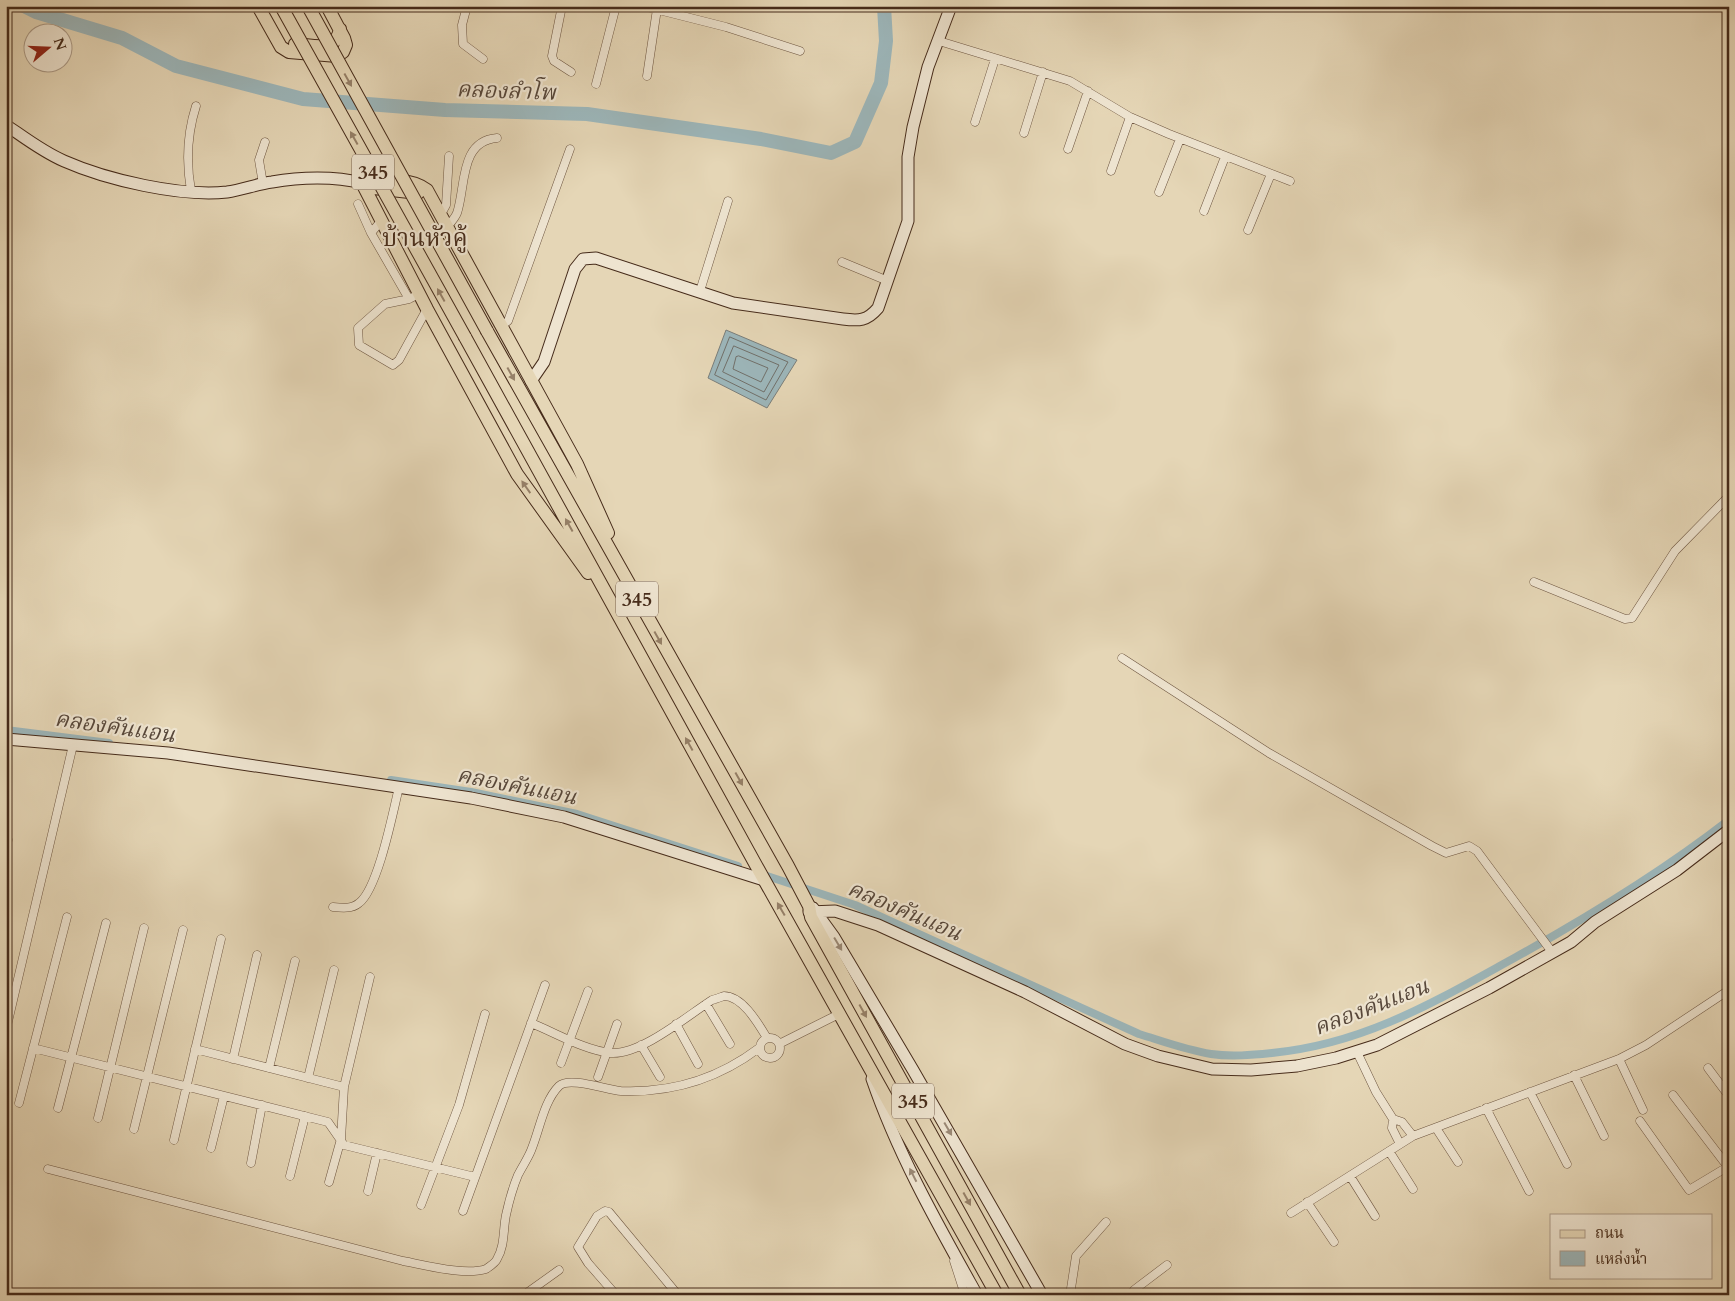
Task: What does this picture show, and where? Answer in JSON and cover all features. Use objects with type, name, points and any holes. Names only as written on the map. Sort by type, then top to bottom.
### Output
[{"type":"main road","points":[[258,6],[274,35],[284,43],[330,46],[336,42],[340,29],[326,6]]},
{"type":"main road","name":"345","points":[[281,6],[746,848],[997,1295]]},
{"type":"main road","name":"345","points":[[308,6],[555,453],[788,866],[1020,1295]]},
{"type":"main road","points":[[362,183],[382,190],[413,191],[439,210],[567,445],[642,608]]},
{"type":"main road","points":[[362,183],[414,296],[427,309],[510,460],[571,550],[594,581],[608,596]]},
{"type":"main road","points":[[555,453],[564,453],[567,445]]},
{"type":"main road","points":[[510,460],[520,461],[525,447]]},
{"type":"street","points":[[467,6],[462,26],[463,44],[483,59]]},
{"type":"street","points":[[562,6],[552,56],[554,61],[571,72]]},
{"type":"street","points":[[596,84],[616,6]]},
{"type":"street","points":[[643,6],[726,27],[800,51]]},
{"type":"street","points":[[531,380],[544,362],[574,269],[583,259],[596,258],[733,303],[860,321],[870,317],[878,308],[908,221],[908,157],[912,127],[928,67],[951,6]]},
{"type":"street","points":[[647,76],[657,9]]},
{"type":"street","points":[[939,41],[1070,81],[1130,117],[1180,139],[1290,182]]},
{"type":"street","points":[[975,122],[995,59]]},
{"type":"street","points":[[1024,133],[1042,72]]},
{"type":"street","points":[[1068,150],[1088,91]]},
{"type":"street","points":[[192,191],[189,176],[188,140],[196,106]]},
{"type":"street","points":[[1112,171],[1130,117]]},
{"type":"street","points":[[6,125],[33,144],[81,167],[147,187],[227,192],[263,184],[304,179],[352,180],[362,183]]},
{"type":"street","points":[[448,226],[457,215],[470,153],[487,139],[497,138]]},
{"type":"street","points":[[1160,192],[1180,139]]},
{"type":"street","points":[[263,184],[258,160],[265,142]]},
{"type":"street","points":[[502,325],[508,321],[570,149]]},
{"type":"street","points":[[439,210],[446,205],[448,156]]},
{"type":"street","points":[[1204,211],[1226,156]]},
{"type":"street","points":[[1248,230],[1271,174]]},
{"type":"street","points":[[700,291],[728,201]]},
{"type":"street","points":[[358,204],[371,233],[414,296],[384,304],[367,318],[358,328],[360,344],[393,365],[399,360],[427,309]]},
{"type":"street","points":[[371,233],[381,222]]},
{"type":"street","points":[[842,262],[888,281]]},
{"type":"street","points":[[1534,582],[1629,619],[1639,609],[1674,551],[1729,496]]},
{"type":"street","points":[[1122,658],[1269,753],[1432,846],[1446,852],[1469,846],[1476,850],[1552,952]]},
{"type":"street","points":[[6,739],[168,754],[471,798],[564,817],[763,878]]},
{"type":"street","points":[[6,1030],[73,745]]},
{"type":"street","points":[[333,907],[353,906],[359,903],[369,891],[399,788]]},
{"type":"street","points":[[810,906],[841,912],[878,925],[1025,992],[1126,1044],[1165,1058],[1212,1069],[1251,1070],[1297,1066],[1357,1052],[1376,1045],[1438,1014],[1571,942],[1595,922],[1670,875],[1729,830]]},
{"type":"street","points":[[6,835],[8,840],[6,843]]},
{"type":"street","name":"345","points":[[810,906],[844,953],[1042,1295]]},
{"type":"street","points":[[19,1103],[67,917]]},
{"type":"street","points":[[58,1108],[106,923]]},
{"type":"street","points":[[98,1118],[144,928]]},
{"type":"street","points":[[134,1129],[183,930]]},
{"type":"street","points":[[174,1140],[221,939]]},
{"type":"street","points":[[233,1059],[257,955]]},
{"type":"street","points":[[269,1068],[295,961]]},
{"type":"street","points":[[308,1078],[334,970]]},
{"type":"street","points":[[329,1182],[341,1140],[344,1087],[370,977]]},
{"type":"street","points":[[463,1212],[545,985]]},
{"type":"street","points":[[1290,1212],[1413,1136],[1574,1075],[1619,1060],[1646,1045],[1729,990]]},
{"type":"street","points":[[561,1063],[588,991]]},
{"type":"street","points":[[531,1023],[607,1052],[632,1049],[676,1024],[706,1004],[725,996],[736,1000],[752,1013],[767,1038]]},
{"type":"street","points":[[706,1004],[730,1044]]},
{"type":"street","points":[[421,1205],[459,1105],[485,1014]]},
{"type":"street","points":[[779,1044],[840,1014]]},
{"type":"street","points":[[598,1077],[616,1024]]},
{"type":"street","points":[[676,1024],[698,1064]]},
{"type":"street","points":[[48,1170],[403,1262],[463,1270],[486,1268],[497,1260],[502,1245],[506,1216],[518,1175],[531,1151],[548,1100],[560,1084],[570,1081],[616,1090],[647,1092],[672,1089],[712,1076],[738,1064],[759,1048],[761,1042],[767,1038],[774,1038],[779,1044],[779,1053],[774,1058],[764,1057],[759,1048]]},
{"type":"street","points":[[641,1045],[660,1077]]},
{"type":"street","points":[[33,1048],[328,1122],[344,1145],[475,1177]]},
{"type":"street","points":[[195,1049],[344,1087]]},
{"type":"street","points":[[1357,1052],[1376,1092],[1393,1119],[1392,1128],[1400,1144]]},
{"type":"street","name":"345","points":[[865,1058],[891,1130],[948,1244],[977,1295]]},
{"type":"street","points":[[1619,1060],[1643,1110]]},
{"type":"street","points":[[1708,1068],[1729,1096]]},
{"type":"street","points":[[1574,1075],[1604,1136]]},
{"type":"street","points":[[1530,1092],[1567,1164]]},
{"type":"street","points":[[1640,1121],[1689,1190],[1728,1167],[1673,1095]]},
{"type":"street","points":[[211,1148],[224,1096]]},
{"type":"street","points":[[251,1163],[262,1105]]},
{"type":"street","points":[[1486,1108],[1529,1191]]},
{"type":"street","points":[[290,1176],[305,1116]]},
{"type":"street","points":[[1393,1119],[1402,1122],[1413,1136]]},
{"type":"street","points":[[1436,1128],[1458,1162]]},
{"type":"street","points":[[1389,1151],[1413,1189]]},
{"type":"street","points":[[368,1191],[377,1153]]},
{"type":"street","points":[[1350,1176],[1375,1216]]},
{"type":"street","points":[[988,1199],[1046,1295]]},
{"type":"street","points":[[1307,1202],[1334,1242]]},
{"type":"street","points":[[616,1295],[588,1263],[578,1247],[597,1216],[605,1210],[609,1212],[678,1295]]},
{"type":"street","points":[[1070,1295],[1076,1256],[1106,1222]]},
{"type":"street","points":[[948,1244],[965,1295]]},
{"type":"street","points":[[1131,1295],[1134,1290],[1167,1265]]},
{"type":"street","points":[[524,1295],[559,1270]]},
{"type":"water","points":[[726,330],[797,360],[767,408],[708,378]]},
{"type":"waterway","name":"คลองลำโพ","points":[[24,6],[36,12],[122,38],[176,66],[303,99],[445,110],[587,114],[761,139],[831,153],[855,142],[881,83],[886,41],[884,6]]},
{"type":"waterway","name":"คลองคันแอน","points":[[6,730],[109,743]]},
{"type":"waterway","name":"คลองคันแอน","points":[[391,780],[471,792],[577,814],[738,866]]},
{"type":"waterway","name":"คลองคันแอน","points":[[761,874],[855,905],[1139,1034],[1211,1054],[1249,1055],[1306,1048],[1338,1040],[1369,1030],[1428,1004],[1571,926],[1678,858],[1729,820]]},
{"type":"district","name":"บ้านหัวคู้","points":[[425,238]]}]
